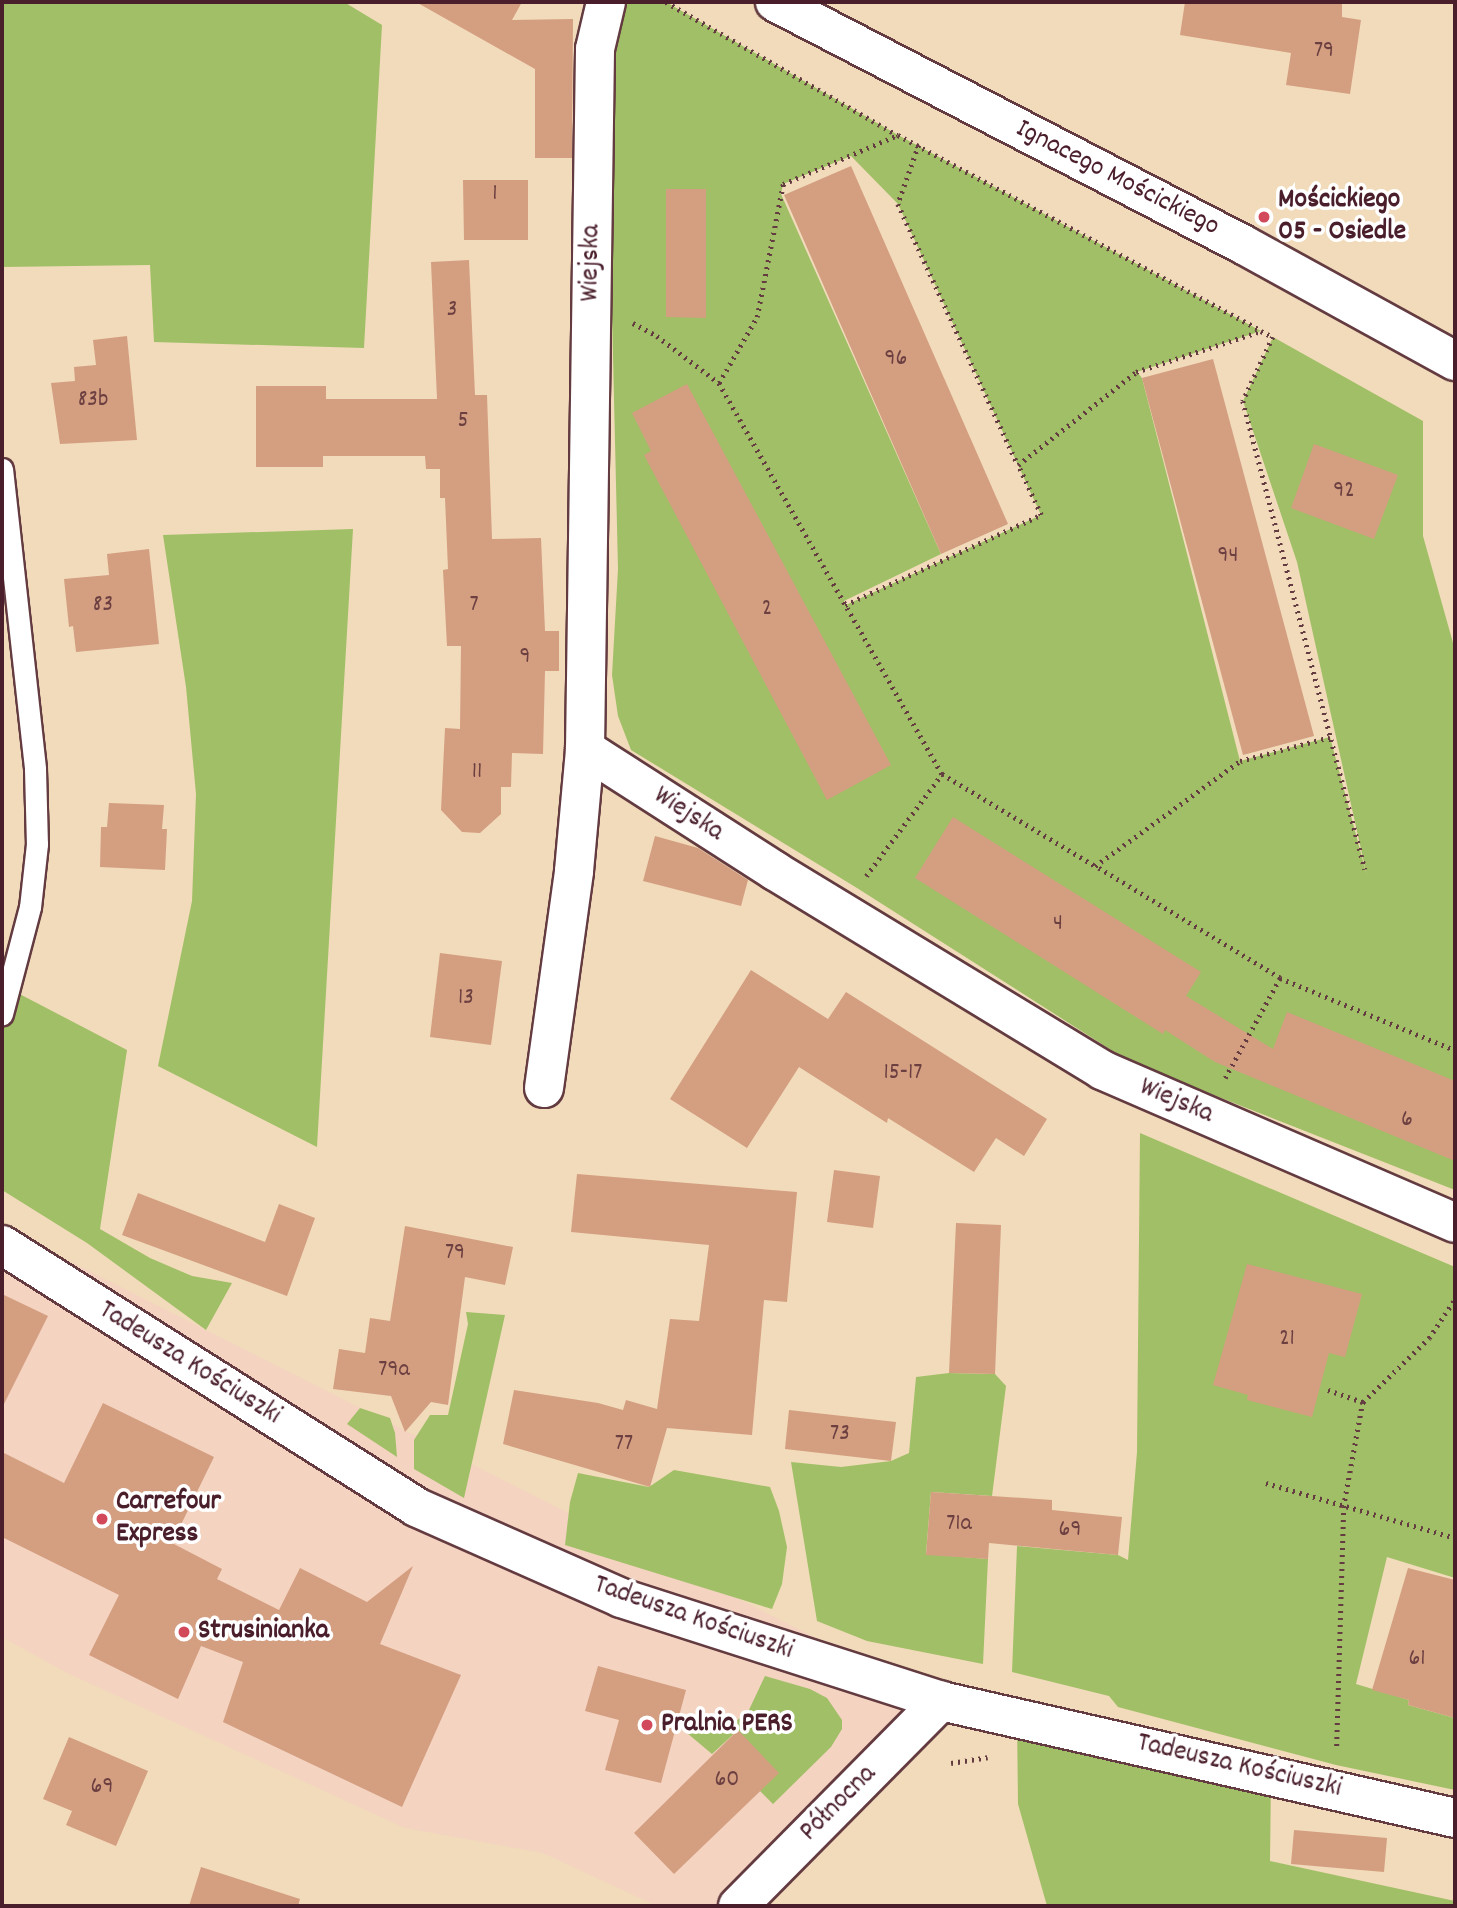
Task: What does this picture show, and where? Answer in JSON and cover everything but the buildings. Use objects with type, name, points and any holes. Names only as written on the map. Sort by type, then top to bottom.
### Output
[{"type":"street","name":"Wiejska","points":[[606,2],[595,50],[585,749],[841,911],[1102,1070],[1455,1223]]},
{"type":"street","name":"Ignacego Mościckiego","points":[[775,2],[1244,245],[1455,361]]},
{"type":"street","points":[[544,1088],[574,871],[585,749]]},
{"type":"street","name":"Tadeusza Kościuszki","points":[[2,1245],[416,1507],[621,1598],[941,1701],[1455,1818]]},
{"type":"street","name":"Północna","points":[[738,1906],[941,1701]]},
{"type":"lane","points":[[2,469],[35,769],[37,844],[30,907],[2,1014]]},
{"type":"path","points":[[666,2],[898,135],[1273,337],[1243,401],[1365,869]]},
{"type":"path","points":[[719,383],[757,317],[783,184],[898,135]]},
{"type":"path","points":[[845,605],[1041,515],[898,204],[919,145]]},
{"type":"path","points":[[592,301],[657,336],[719,383],[942,774],[1280,978],[1455,1050]]},
{"type":"path","points":[[1018,465],[1136,372],[1261,331]]},
{"type":"path","points":[[1095,866],[1240,761],[1330,737]]},
{"type":"path","points":[[841,911],[942,774]]},
{"type":"path","points":[[1205,1115],[1280,978]]},
{"type":"path","points":[[1337,1751],[1344,1506],[1363,1402],[1429,1338],[1455,1299]]},
{"type":"path","points":[[1328,1390],[1363,1402]]},
{"type":"path","points":[[1266,1483],[1455,1538]]},
{"type":"shaded area","points":[[2,1227],[941,1701],[738,1906],[657,1906],[543,1853],[405,1828],[65,1672],[2,1637]]},
{"type":"green space","points":[[2,2],[344,2],[382,25],[364,348],[154,342],[150,265],[2,267]]},
{"type":"green space","points":[[623,2],[666,2],[898,135],[1261,331],[1137,372],[1142,378],[1240,761],[1330,737],[1367,876],[1297,562],[1243,401],[1273,337],[1423,421],[1423,536],[1455,650],[1455,1190],[1130,1062],[857,888],[631,750],[618,716],[612,675],[618,569],[612,313],[592,301],[595,49]],"holes":[[[851,156],[898,204],[1041,515],[846,605],[844,601],[941,554],[781,194],[783,184]]]},
{"type":"green space","points":[[353,529],[317,1147],[158,1066],[192,901],[196,794],[186,687],[163,535]]},
{"type":"green space","points":[[8,988],[127,1050],[100,1229],[150,1258],[192,1276],[232,1283],[206,1330],[87,1243],[2,1190],[2,1011]]},
{"type":"green space","points":[[1140,1133],[1455,1267],[1455,1578],[1387,1557],[1356,1684],[1409,1700],[1408,1705],[1455,1718],[1455,1790],[1336,1765],[1118,1707],[1109,1696],[1012,1672],[1017,1546],[1118,1555],[1128,1560],[1137,1452]]},
{"type":"green space","points":[[466,1312],[505,1315],[464,1498],[414,1469],[414,1440],[430,1415],[448,1415],[468,1324]]},
{"type":"green space","points":[[949,1373],[995,1374],[1006,1386],[992,1496],[931,1492],[926,1554],[988,1559],[983,1664],[867,1641],[817,1621],[791,1462],[841,1467],[891,1461],[909,1453],[916,1377]]},
{"type":"green space","points":[[360,1408],[390,1418],[395,1433],[397,1457],[347,1424]]},
{"type":"green space","points":[[674,1470],[770,1487],[779,1511],[787,1547],[782,1584],[772,1609],[565,1545],[570,1502],[578,1473],[649,1487]]},
{"type":"green space","points":[[765,1676],[810,1689],[827,1698],[842,1720],[842,1729],[831,1747],[773,1804],[760,1791],[738,1730],[712,1754],[687,1733],[701,1718],[712,1724],[732,1724],[748,1712]]},
{"type":"green space","points":[[1017,1718],[1271,1774],[1270,1861],[1455,1901],[1455,1906],[1047,1906],[1018,1804]]},
{"type":"place","name":"Mościckiego 05 - Osiedle","points":[[1264,217]]},
{"type":"place","name":"Carrefour Express","points":[[102,1519]]},
{"type":"place","name":"Strusinianka","points":[[184,1632]]},
{"type":"place","name":"Pralnia PERS","points":[[647,1725]]}]
